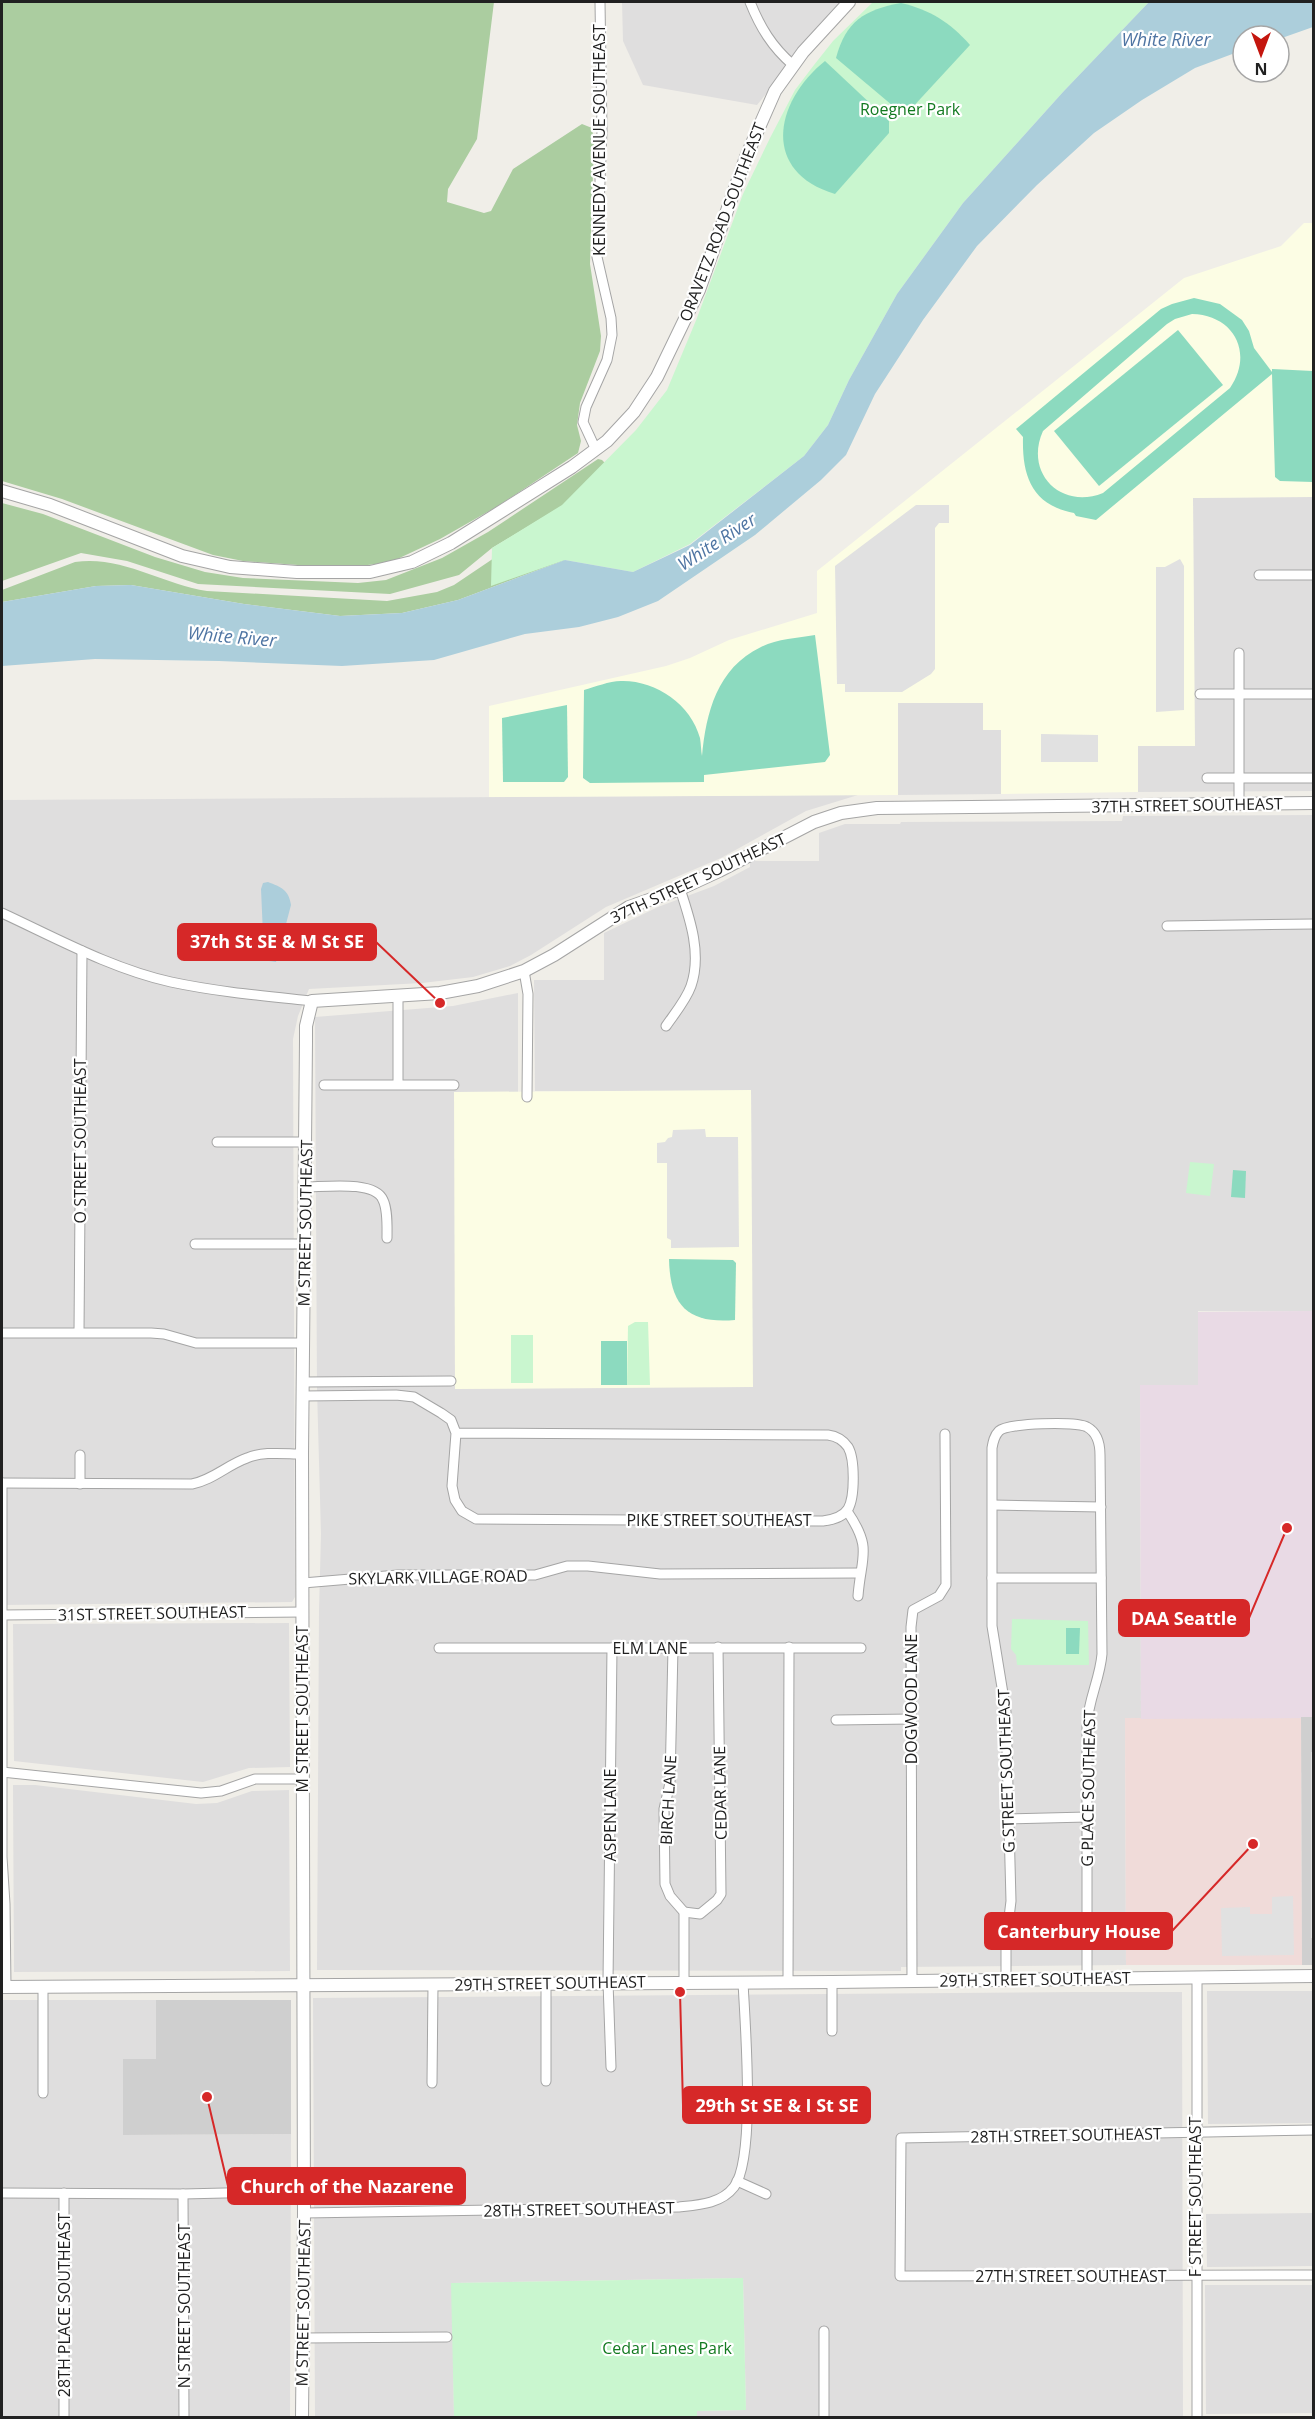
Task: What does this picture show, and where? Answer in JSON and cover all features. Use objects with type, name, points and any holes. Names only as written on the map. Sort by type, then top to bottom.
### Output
[{"type":"street","name":"KENNEDY AVENUE SOUTHEAST","points":[[596,450],[583,422],[586,407],[607,360],[612,334],[611,318],[597,257],[602,130],[600,2]]},
{"type":"street","points":[[750,2],[764,34],[793,65]]},
{"type":"street","name":"ORAVETZ ROAD SOUTHEAST","points":[[2,491],[50,505],[161,549],[210,563],[276,571],[370,573],[412,562],[451,543],[596,450],[634,412],[657,377],[699,290],[730,198],[775,91],[793,65],[849,2]]},
{"type":"street","points":[[1259,575],[1314,575]]},
{"type":"street","points":[[1239,653],[1239,804]]},
{"type":"street","points":[[1200,694],[1314,694]]},
{"type":"street","points":[[1207,778],[1314,778]]},
{"type":"street","name":"37TH STREET SOUTHEAST","points":[[2,912],[82,951],[136,972],[170,982],[312,1001],[398,996],[460,990],[524,971],[554,955],[629,907],[680,889],[814,822],[841,813],[877,808],[1314,802]]},
{"type":"street","points":[[666,1026],[685,999],[694,973],[694,939],[680,889]]},
{"type":"street","points":[[1167,926],[1314,924]]},
{"type":"street","name":"O STREET SOUTHEAST","points":[[79,1332],[82,951]]},
{"type":"street","points":[[524,971],[528,994],[527,1096]]},
{"type":"street","points":[[398,996],[398,1084]]},
{"type":"street","name":"M STREET SOUTHEAST","points":[[302,2418],[304,2213],[302,1454],[306,1026],[312,1001]]},
{"type":"street","points":[[324,1085],[453,1085]]},
{"type":"street","points":[[218,1142],[306,1142]]},
{"type":"street","points":[[306,1187],[366,1187],[378,1193],[385,1206],[387,1238]]},
{"type":"street","points":[[195,1244],[304,1244]]},
{"type":"street","points":[[2,1333],[164,1334],[196,1343],[303,1343]]},
{"type":"street","points":[[303,1382],[451,1381]]},
{"type":"street","points":[[303,1396],[396,1395],[414,1397],[451,1420],[456,1433],[828,1434],[842,1441],[851,1456],[853,1490],[847,1511],[859,1529],[864,1544],[864,1560],[860,1573],[858,1596]]},
{"type":"street","name":"G STREET SOUTHEAST","points":[[1006,1980],[1006,1942],[1011,1901],[1006,1712],[1005,1694],[993,1642],[992,1454],[996,1435],[1006,1427],[1074,1423],[1085,1426],[1096,1435],[1100,1455]]},
{"type":"street","name":"PIKE STREET SOUTHEAST","points":[[456,1433],[453,1493],[462,1511],[476,1519],[822,1521],[835,1518],[847,1511]]},
{"type":"street","name":"DOGWOOD LANE","points":[[912,1981],[912,1615],[918,1606],[939,1596],[946,1585],[945,1434]]},
{"type":"street","points":[[4,1987],[2,1484],[192,1484],[213,1477],[248,1457],[259,1454],[302,1454]]},
{"type":"street","points":[[80,1455],[80,1484]]},
{"type":"street","name":"G PLACE SOUTHEAST","points":[[1087,1978],[1087,1715],[1101,1662],[1100,1455]]},
{"type":"street","points":[[993,1505],[1101,1507]]},
{"type":"street","name":"SKYLARK VILLAGE ROAD","points":[[303,1583],[398,1575],[535,1575],[567,1566],[660,1574],[860,1573]]},
{"type":"street","points":[[992,1578],[1101,1578]]},
{"type":"street","name":"31ST STREET SOUTHEAST","points":[[2,1615],[303,1612]]},
{"type":"street","name":"CEDAR LANE","points":[[684,1912],[700,1914],[721,1894],[718,1647]]},
{"type":"street","points":[[788,1982],[789,1647]]},
{"type":"street","name":"ELM LANE","points":[[439,1648],[861,1648]]},
{"type":"street","name":"ASPEN LANE","points":[[611,2067],[608,1982],[612,1648]]},
{"type":"street","name":"BIRCH LANE","points":[[673,1648],[670,1784],[664,1809],[665,1884],[670,1896],[684,1912]]},
{"type":"street","points":[[836,1720],[912,1719]]},
{"type":"street","points":[[2,1772],[201,1793],[221,1791],[255,1779],[302,1779]]},
{"type":"street","points":[[1008,1819],[1087,1817]]},
{"type":"street","points":[[684,1912],[684,1982]]},
{"type":"street","name":"29TH STREET SOUTHEAST","points":[[4,1987],[832,1982],[1314,1976]]},
{"type":"street","name":"F STREET SOUTHEAST","points":[[1197,1977],[1195,2277],[1197,2418]]},
{"type":"street","points":[[744,1982],[746,2127],[744,2162],[737,2181],[766,2194]]},
{"type":"street","points":[[832,1982],[832,2031]]},
{"type":"street","points":[[546,1983],[546,2080]]},
{"type":"street","points":[[432,2083],[433,1985]]},
{"type":"street","points":[[43,1987],[43,2093]]},
{"type":"street","name":"28TH STREET SOUTHEAST","points":[[900,2276],[901,2138],[1314,2130]]},
{"type":"street","name":"28TH STREET SOUTHEAST","points":[[304,2213],[679,2207],[714,2201],[728,2193],[737,2181]]},
{"type":"street","points":[[2,2193],[183,2194],[303,2191]]},
{"type":"street","name":"28TH PLACE SOUTHEAST","points":[[64,2193],[64,2418]]},
{"type":"street","name":"N STREET SOUTHEAST","points":[[183,2194],[184,2418]]},
{"type":"street","name":"27TH STREET SOUTHEAST","points":[[900,2276],[1314,2275]]},
{"type":"street","points":[[824,2331],[824,2418]]},
{"type":"street","points":[[303,2338],[447,2337]]},
{"type":"shaded area","points":[[622,2],[841,2],[757,105],[643,85],[623,41]]},
{"type":"shaded area","points":[[1304,223],[1313,223],[1313,497],[1193,498],[1195,746],[1138,746],[1138,792],[1001,794],[1001,730],[983,730],[983,703],[898,703],[898,795],[489,797],[489,706],[666,666],[729,640],[817,613],[817,571],[1184,278],[1281,246]]},
{"type":"shaded area","points":[[1313,497],[1313,791],[1138,792],[1138,746],[1194,745],[1193,498]]},
{"type":"shaded area","points":[[916,505],[949,505],[949,523],[939,523],[935,528],[935,669],[931,674],[902,692],[845,692],[845,684],[837,684],[835,566]]},
{"type":"shaded area","points":[[1180,559],[1184,566],[1184,710],[1156,712],[1156,567],[1165,567]]},
{"type":"shaded area","points":[[897,703],[983,703],[1001,729],[1001,794],[898,795]]},
{"type":"shaded area","points":[[1041,734],[1098,735],[1098,762],[1041,762]]},
{"type":"shaded area","points":[[858,795],[806,811],[721,858],[606,907],[510,966],[473,977],[422,983],[309,989],[298,1016],[293,1039],[295,1597],[292,1602],[2,1605],[2,800]]},
{"type":"shaded area","points":[[1313,815],[1313,1311],[1198,1311],[1198,1385],[1140,1385],[1141,1719],[1125,1718],[1126,1965],[901,1967],[901,1971],[317,1970],[321,1534],[317,1389],[315,1017],[453,1006],[518,993],[518,1092],[752,1387],[751,1091],[535,1091],[534,980],[604,980],[604,933],[658,907],[714,886],[750,867],[750,861],[819,861],[819,833],[845,824],[1122,821],[1123,816]]},
{"type":"shaded area","points":[[751,1090],[753,1387],[455,1389],[454,1092]]},
{"type":"shaded area","points":[[705,1129],[706,1137],[738,1137],[739,1247],[671,1248],[671,1240],[667,1238],[667,1163],[657,1163],[657,1143],[665,1142],[672,1137],[673,1130]]},
{"type":"shaded area","points":[[1313,1311],[1313,1718],[1141,1719],[1140,1385],[1198,1385],[1198,1312]]},
{"type":"shaded area","points":[[289,1623],[290,1767],[249,1768],[203,1782],[14,1761],[13,1624]]},
{"type":"shaded area","points":[[1301,1717],[1302,1965],[1126,1965],[1125,1718]]},
{"type":"shaded area","points":[[1301,1717],[1313,1717],[1313,1965],[1302,1965]]},
{"type":"shaded area","points":[[1311,1752],[1314,1752],[1313,1938],[1311,1938]]},
{"type":"shaded area","points":[[13,1785],[35,1785],[196,1804],[217,1803],[252,1791],[289,1790],[290,1971],[14,1972]]},
{"type":"shaded area","points":[[1293,1896],[1294,1955],[1222,1956],[1221,1908],[1250,1907],[1250,1914],[1272,1914],[1272,1897]]},
{"type":"shaded area","points":[[1207,1991],[1313,1991],[1313,2123],[1208,2124]]},
{"type":"shaded area","points":[[1182,1992],[1183,2417],[697,2417],[697,2411],[746,2410],[743,2278],[452,2283],[454,2417],[315,2417],[313,1998]]},
{"type":"shaded area","points":[[2,2000],[156,2000],[157,2059],[123,2060],[123,2135],[291,2134],[290,2417],[2,2417]]},
{"type":"shaded area","points":[[156,2000],[291,2000],[291,2134],[123,2135],[123,2059],[156,2059]]},
{"type":"shaded area","points":[[1313,2213],[1313,2266],[1207,2267],[1206,2214]]},
{"type":"shaded area","points":[[1205,2285],[1313,2285],[1313,2413],[1206,2414]]},
{"type":"green space","points":[[2,2],[494,2],[477,139],[448,189],[447,202],[484,213],[491,211],[513,169],[582,124],[592,128],[594,143],[590,264],[601,336],[600,351],[580,403],[577,425],[581,441],[578,453],[498,506],[440,539],[391,562],[360,566],[312,566],[243,561],[213,555],[62,499],[2,481]]},
{"type":"green space","name":"Roegner Park","points":[[873,2],[1149,2],[1063,92],[963,203],[897,294],[849,380],[828,425],[804,456],[690,544],[633,572],[565,560],[491,586],[492,548],[562,505],[636,430],[667,390],[697,318],[743,194],[795,90],[833,41]]},
{"type":"green space","points":[[901,3],[939,18],[970,45],[910,110],[899,111],[836,58],[845,35],[858,19],[877,9]]},
{"type":"green space","points":[[825,61],[889,121],[889,133],[835,194],[811,184],[795,170],[786,153],[783,135],[786,115],[795,96],[808,78]]},
{"type":"green space","points":[[1194,298],[1220,304],[1242,320],[1249,331],[1254,348],[1272,372],[1272,369],[1313,371],[1313,482],[1280,481],[1275,477],[1272,374],[1096,520],[1076,516],[1074,513],[1048,503],[1032,486],[1027,476],[1023,437],[1016,429],[1161,309]],"holes":[[[1192,314],[1207,316],[1219,321],[1229,329],[1240,349],[1237,375],[1230,388],[1103,493],[1088,497],[1073,496],[1061,492],[1050,484],[1038,461],[1038,446],[1043,431],[1167,324]]]},
{"type":"green space","points":[[1178,330],[1223,385],[1099,486],[1054,431]]},
{"type":"green space","points":[[598,459],[605,463],[562,506],[492,548],[459,575],[390,594],[198,584],[127,561],[81,553],[2,581],[2,503],[43,514],[155,557],[205,572],[243,578],[358,583],[386,580],[442,558],[488,532]]},
{"type":"green space","points":[[503,552],[565,560],[458,600],[402,613],[340,616],[244,604],[131,585],[96,586],[2,602],[2,590],[75,562],[92,561],[125,566],[174,583],[207,591],[387,601],[437,592],[454,585]]},
{"type":"green space","points":[[815,635],[830,755],[825,762],[704,775],[704,782],[590,783],[583,778],[584,690],[621,681],[646,685],[670,696],[689,715],[695,726],[700,738],[702,756],[707,724],[716,693],[734,667],[746,656],[767,644]]},
{"type":"green space","points":[[567,705],[568,777],[564,782],[503,782],[502,718]]},
{"type":"green space","points":[[1190,1162],[1214,1164],[1210,1196],[1186,1193]]},
{"type":"green space","points":[[1233,1170],[1246,1171],[1245,1198],[1231,1197]]},
{"type":"green space","points":[[669,1259],[733,1260],[736,1263],[735,1320],[705,1319],[685,1309],[673,1289]]},
{"type":"green space","points":[[635,1322],[648,1322],[650,1385],[627,1385],[628,1326]]},
{"type":"green space","points":[[511,1335],[533,1335],[533,1383],[511,1383]]},
{"type":"green space","points":[[601,1341],[627,1341],[627,1385],[601,1385]]},
{"type":"green space","points":[[1012,1619],[1088,1621],[1089,1665],[1017,1665],[1016,1655],[1011,1649]]},
{"type":"green space","points":[[1066,1628],[1080,1628],[1079,1654],[1066,1654]]},
{"type":"green space","name":"Cedar Lanes Park","points":[[743,2278],[746,2410],[697,2411],[697,2418],[454,2417],[451,2283]]},
{"type":"water","name":"White River","points":[[1149,2],[1313,2],[1313,27],[1291,35],[1291,24],[1231,24],[1231,54],[1195,68],[1142,100],[1094,133],[1037,185],[977,246],[923,320],[875,394],[846,455],[821,480],[755,535],[658,601],[618,617],[579,627],[525,634],[434,660],[342,666],[95,659],[2,666],[2,602],[96,586],[131,585],[244,604],[340,616],[402,613],[458,600],[565,560],[633,572],[690,545],[804,456],[828,425],[849,380],[897,294],[963,203],[1063,92]]},
{"type":"water","points":[[268,882],[284,890],[291,905],[276,962],[264,957],[261,889],[263,883]]},
{"type":"place","name":"37th St SE & M St SE","points":[[440,1003]]},
{"type":"place","name":"DAA Seattle","points":[[1287,1528]]},
{"type":"place","name":"Canterbury House","points":[[1253,1844]]},
{"type":"place","name":"29th St SE & I St SE","points":[[680,1992]]},
{"type":"place","name":"Church of the Nazarene","points":[[207,2097]]}]
